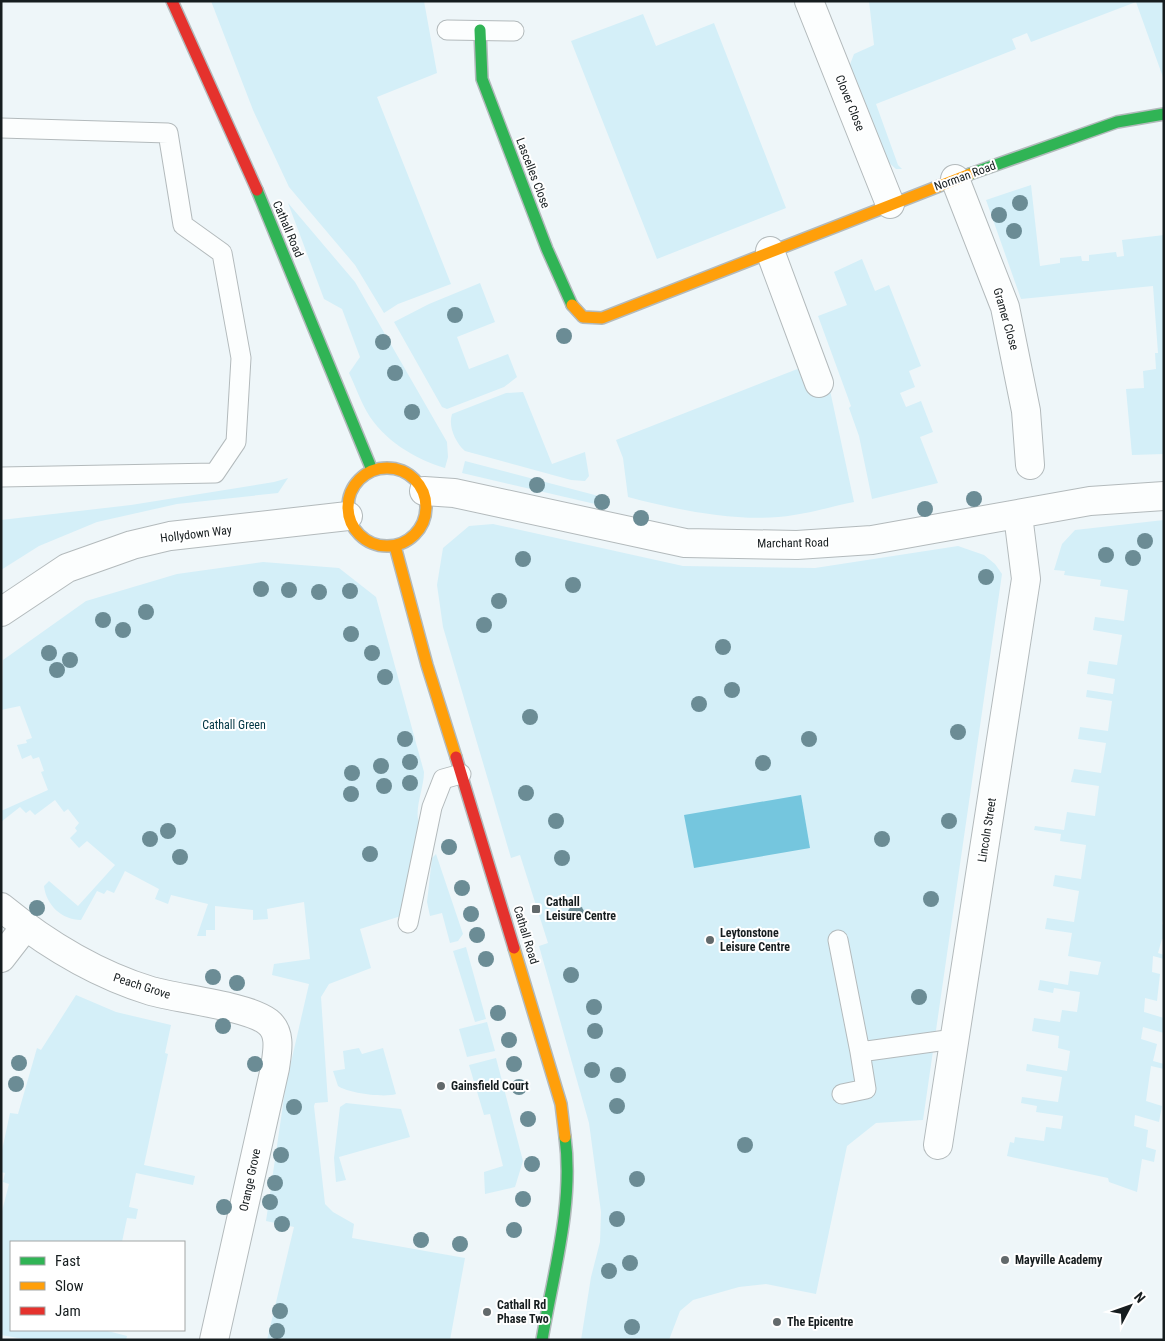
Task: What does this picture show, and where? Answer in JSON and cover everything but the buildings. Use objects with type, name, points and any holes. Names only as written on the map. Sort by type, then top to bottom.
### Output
[{"type":"main road","name":"Cathall Road","points":[[172,1],[275,230],[372,470]]},
{"type":"main road","name":"Lascelles Close","points":[[480,30],[482,79],[547,249],[572,305],[583,317]]},
{"type":"main road","name":"Norman Road","points":[[583,317],[602,318],[955,179],[1117,122],[1164,114]]},
{"type":"main road","points":[[387,467],[402,470],[415,478],[424,492],[426,505],[425,519],[418,531],[408,540],[395,546],[377,545],[361,537],[348,516],[347,502],[352,489],[360,478],[372,470],[387,467]]},
{"type":"main road","name":"Cathall Road","points":[[395,546],[427,665],[462,774],[561,1104],[568,1158],[567,1186],[542,1340]]},
{"type":"street","name":"Clover Close","points":[[809,1],[890,204]]},
{"type":"street","name":"Gramer Close","points":[[955,179],[1005,307],[1026,411],[1030,466]]},
{"type":"street","points":[[770,251],[819,384]]},
{"type":"street","name":"Marchant Road","points":[[424,492],[454,493],[685,542],[797,545],[872,540],[1090,501],[1164,496]]},
{"type":"street","name":"Lincoln Street","points":[[938,1145],[1026,580],[1018,515]]},
{"type":"street","name":"Hollydown Way","points":[[1,612],[67,568],[132,545],[170,536],[348,516]]},
{"type":"street","name":"Peach Grove","points":[[1,907],[25,927],[114,978],[182,999],[250,1012],[269,1022]]},
{"type":"street","points":[[1,958],[25,927]]},
{"type":"street","name":"Orange Grove","points":[[214,1340],[279,1048],[276,1032],[269,1022]]},
{"type":"lane","points":[[446,30],[514,31]]},
{"type":"lane","points":[[1,128],[168,134],[183,225],[222,253],[240,358],[236,442],[215,473],[1,477]]},
{"type":"lane","points":[[408,923],[432,807],[443,779],[462,774]]},
{"type":"lane","points":[[838,940],[866,1089],[842,1094]]},
{"type":"lane","points":[[860,1052],[954,1039]]},
{"type":"green space","points":[[211,1],[424,1],[437,73],[377,97],[451,284],[398,304],[384,313],[355,265],[289,187],[253,110]]},
{"type":"green space","points":[[869,1],[1164,1],[1164,80],[1136,2],[1031,42],[1027,33],[1012,39],[1016,49],[876,104],[898,165],[902,169],[896,169],[888,162],[849,67],[854,54],[874,45]]},
{"type":"green space","points":[[643,14],[656,46],[714,23],[786,208],[657,259],[571,41]]},
{"type":"green space","points":[[1031,185],[1040,266],[1060,263],[1060,258],[1081,256],[1082,261],[1089,261],[1089,255],[1116,252],[1117,257],[1124,256],[1122,240],[1164,235],[1164,454],[1132,455],[1126,389],[1144,388],[1143,371],[1156,369],[1155,353],[1158,353],[1153,286],[1021,299],[986,200]]},
{"type":"green space","points":[[288,203],[355,282],[447,442],[448,457],[445,468],[411,454],[391,440],[367,412],[349,373],[360,357],[342,309],[324,299]]},
{"type":"green space","points":[[862,259],[875,291],[889,285],[921,366],[909,371],[915,387],[900,393],[906,407],[921,401],[933,432],[920,437],[938,483],[872,499],[859,436],[849,408],[851,406],[818,316],[847,305],[834,272]]},
{"type":"green space","points":[[480,283],[495,322],[457,337],[469,369],[508,354],[517,377],[504,387],[447,409],[442,407],[394,322],[429,304]]},
{"type":"green space","points":[[800,368],[828,381],[854,502],[794,515],[754,518],[689,511],[628,497],[623,458],[616,440]]},
{"type":"green space","points":[[523,392],[552,464],[585,452],[589,476],[585,481],[571,480],[465,451],[458,443],[453,434],[452,414],[506,393]]},
{"type":"green space","points":[[465,461],[610,499],[608,507],[462,473]]},
{"type":"green space","points":[[288,478],[278,493],[177,504],[97,522],[39,546],[1,570],[1,520],[131,505],[274,482]]},
{"type":"green space","points":[[1164,520],[1164,916],[1162,924],[1164,925],[1164,939],[1162,939],[1158,953],[1164,955],[1164,959],[1153,956],[1152,972],[1160,974],[1157,1001],[1145,998],[1144,1012],[1164,1018],[1164,1033],[1143,1027],[1141,1039],[1157,1044],[1153,1061],[1164,1064],[1164,1069],[1151,1066],[1146,1101],[1162,1106],[1159,1122],[1135,1115],[1134,1126],[1148,1130],[1146,1147],[1156,1150],[1154,1162],[1142,1159],[1137,1192],[1109,1182],[1108,1178],[1007,1156],[1010,1142],[1014,1143],[1015,1137],[1044,1141],[1046,1127],[1061,1129],[1063,1116],[1036,1112],[1037,1106],[1021,1103],[1022,1097],[1058,1102],[1062,1077],[1026,1071],[1027,1064],[1067,1071],[1070,1051],[1058,1048],[1059,1036],[1032,1031],[1034,1018],[1060,1022],[1062,1010],[1077,1012],[1080,992],[1054,988],[1053,993],[1038,990],[1040,980],[1068,985],[1070,971],[1098,975],[1101,962],[1068,956],[1072,933],[1045,929],[1047,918],[1074,922],[1079,891],[1053,886],[1055,875],[1081,879],[1086,845],[1060,841],[1061,834],[1034,830],[1035,826],[1064,830],[1067,812],[1095,816],[1099,786],[1071,782],[1074,769],[1101,773],[1106,743],[1078,739],[1080,727],[1108,731],[1112,701],[1086,697],[1087,690],[1113,694],[1115,679],[1087,674],[1089,661],[1117,665],[1122,635],[1093,630],[1095,617],[1124,621],[1128,590],[1100,586],[1101,580],[1064,575],[1065,571],[1054,570],[1062,544],[1075,530]]},
{"type":"green space","points":[[493,524],[683,566],[815,568],[958,546],[984,555],[995,564],[1002,574],[923,1120],[876,1123],[847,1146],[816,1294],[766,1284],[739,1287],[693,1300],[680,1311],[669,1340],[581,1340],[591,1277],[600,1242],[601,1212],[589,1123],[539,946],[548,943],[520,855],[511,858],[443,627],[437,585],[443,548],[469,526]]},
{"type":"green space","name":"Cathall Green","points":[[263,562],[339,568],[376,597],[424,772],[418,805],[419,823],[404,915],[360,929],[371,968],[329,984],[321,997],[328,1102],[315,1103],[314,1106],[325,1204],[333,1212],[354,1224],[352,1238],[465,1258],[450,1340],[267,1340],[294,1227],[266,1221],[286,1084],[309,984],[272,975],[274,964],[310,959],[304,902],[267,909],[268,919],[253,920],[253,910],[215,906],[215,930],[206,930],[206,936],[197,936],[208,904],[171,895],[168,904],[155,899],[159,889],[125,871],[114,893],[107,890],[104,894],[97,891],[81,920],[74,919],[56,910],[45,893],[44,886],[49,881],[78,906],[115,865],[87,841],[79,848],[70,838],[77,831],[75,828],[79,823],[68,809],[64,812],[55,800],[35,815],[30,810],[26,813],[20,807],[1,822],[1,811],[48,790],[41,772],[44,771],[39,757],[33,759],[31,755],[22,759],[17,745],[27,743],[26,740],[32,738],[20,706],[1,710],[3,660],[86,601],[177,574]]},
{"type":"green space","points":[[436,854],[463,934],[458,941],[450,943],[442,913],[430,916],[427,902],[432,858]]},
{"type":"green space","points":[[466,947],[486,1019],[475,1022],[453,951]]},
{"type":"green space","points":[[76,995],[116,1012],[171,1025],[165,1053],[168,1054],[144,1165],[195,1176],[193,1185],[136,1173],[129,1207],[138,1209],[136,1219],[127,1218],[122,1241],[10,1241],[10,1331],[108,1331],[127,1336],[126,1340],[29,1340],[1,1335],[1,1215],[9,1184],[3,1182],[5,1173],[1,1172],[1,1155],[10,1113],[18,1114],[37,1048],[41,1050]]},
{"type":"green space","points":[[487,1022],[495,1051],[467,1057],[459,1029]]},
{"type":"green space","points":[[359,1048],[362,1054],[383,1048],[396,1094],[366,1094],[343,1089],[338,1086],[333,1071],[345,1069],[343,1051]]},
{"type":"green space","points":[[496,1058],[523,1161],[515,1187],[485,1194],[484,1172],[503,1166],[490,1114],[484,1115],[469,1065]]},
{"type":"green space","points":[[346,1103],[401,1109],[410,1137],[339,1157],[346,1180],[336,1182],[334,1158],[340,1107]]},
{"type":"water","points":[[801,795],[810,848],[694,868],[684,815]]},
{"type":"traffic: fast","points":[[480,30],[482,79],[547,249],[572,305]]},
{"type":"traffic: fast","points":[[970,174],[1117,122],[1164,114]]},
{"type":"traffic: fast","points":[[257,190],[372,470]]},
{"type":"traffic: fast","points":[[542,1340],[565,1213],[567,1188],[565,1137]]},
{"type":"traffic: slow","points":[[572,305],[583,317],[602,318],[970,174]]},
{"type":"traffic: slow","points":[[379,468],[395,468],[409,474],[420,485],[426,499],[426,507],[426,515],[420,529],[409,540],[395,546],[379,546],[365,540],[354,529],[348,515],[348,499],[354,485],[365,474],[379,468]]},
{"type":"traffic: slow","points":[[395,546],[427,665],[456,757]]},
{"type":"traffic: slow","points":[[514,948],[561,1104],[565,1137]]},
{"type":"traffic: jam","points":[[172,1],[257,190]]},
{"type":"traffic: jam","points":[[456,757],[514,948]]},
{"type":"place","name":"Cathall Leisure Centre","points":[[536,909]]},
{"type":"place","name":"Leytonstone Leisure Centre","points":[[710,940]]},
{"type":"place","name":"Gainsfield Court","points":[[441,1086]]},
{"type":"place","name":"Mayville Academy","points":[[1005,1260]]},
{"type":"place","name":"Cathall Rd Phase Two","points":[[487,1312]]},
{"type":"place","name":"The Epicentre","points":[[777,1322]]}]
